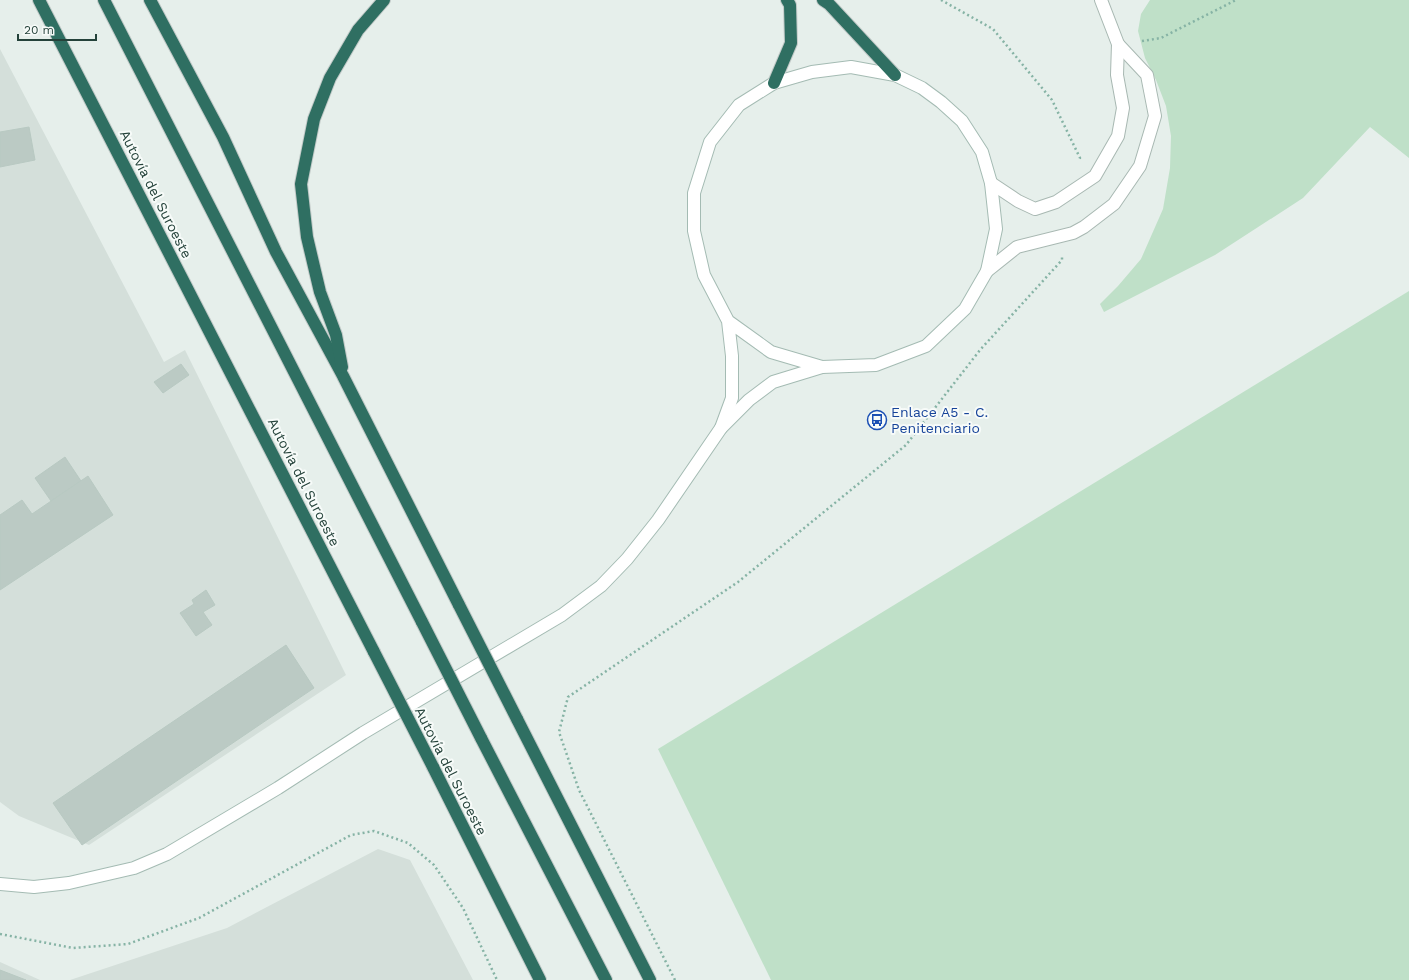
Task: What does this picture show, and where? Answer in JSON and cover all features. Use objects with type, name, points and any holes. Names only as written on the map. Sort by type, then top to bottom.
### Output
[{"type":"highway","name":"Autovía del Suroeste","points":[[38,0],[433,767],[540,980]]},
{"type":"highway","points":[[104,0],[606,980]]},
{"type":"highway","points":[[150,0],[223,138],[276,252],[343,376],[650,980]]},
{"type":"highway","points":[[343,376],[336,335],[320,292],[307,237],[301,184],[314,119],[330,78],[358,30],[384,0]]},
{"type":"highway","points":[[774,83],[790,44],[790,5],[786,0]]},
{"type":"highway","points":[[823,0],[829,4],[895,75]]},
{"type":"street","points":[[987,270],[1017,247],[1073,233],[1084,227],[1114,204],[1140,166],[1156,116],[1147,75],[1118,44],[1101,0]]},
{"type":"street","points":[[991,183],[1018,201],[1035,209],[1056,202],[1095,176],[1118,136],[1123,108],[1117,75],[1118,44]]},
{"type":"street","points":[[0,884],[34,887],[69,883],[134,868],[167,854],[272,792],[363,732],[562,615],[601,586],[627,559],[658,520],[721,428],[749,400],[773,382],[822,367],[876,365],[926,346],[965,309],[987,270],[996,230],[991,183],[982,152],[962,121],[941,102],[922,88],[895,75],[851,67],[812,72],[774,83],[739,105],[710,142],[694,193],[694,231],[704,275],[728,321],[732,356],[732,398],[721,428]]},
{"type":"street","points":[[728,321],[771,352],[822,367]]},
{"type":"path","points":[[941,0],[993,29],[1052,100],[1080,158],[1077,165]]},
{"type":"path","points":[[1118,44],[1161,38],[1236,0]]},
{"type":"path","points":[[675,980],[579,790],[559,732],[568,697],[738,582],[906,445],[980,350],[1062,260],[1061,236]]},
{"type":"path","points":[[0,934],[73,948],[128,944],[199,918],[351,835],[374,831],[408,843],[434,865],[463,908],[498,980]]},
{"type":"shaded area","points":[[0,49],[164,362],[185,350],[346,675],[89,845],[19,816],[0,802]]},
{"type":"shaded area","points":[[378,849],[410,860],[473,980],[70,980],[227,928]]},
{"type":"shaded area","points":[[0,962],[40,980],[0,980]]},
{"type":"green space","points":[[1150,0],[1409,0],[1409,158],[1370,127],[1303,198],[1215,255],[1104,312],[1100,304],[1141,259],[1163,209],[1170,168],[1171,136],[1166,106],[1156,80],[1145,58],[1138,31],[1141,14]]},
{"type":"green space","points":[[1409,291],[1409,980],[771,980],[658,749]]},
{"type":"building","points":[[29,127],[35,160],[0,167],[0,132]]},
{"type":"building","points":[[181,364],[189,375],[163,393],[154,382]]},
{"type":"building","points":[[65,457],[81,481],[51,501],[35,478]]},
{"type":"building","points":[[88,476],[113,515],[0,590],[0,515],[22,500],[32,514]]},
{"type":"building","points":[[206,590],[215,605],[203,612],[212,625],[196,636],[180,613],[194,604],[192,600]]},
{"type":"building","points":[[286,645],[314,688],[82,845],[53,803]]},
{"type":"building","points":[[0,970],[26,980],[0,980]]},
{"type":"place","name":"Enlace A5 - C. Penitenciario","points":[[877,420]]}]
